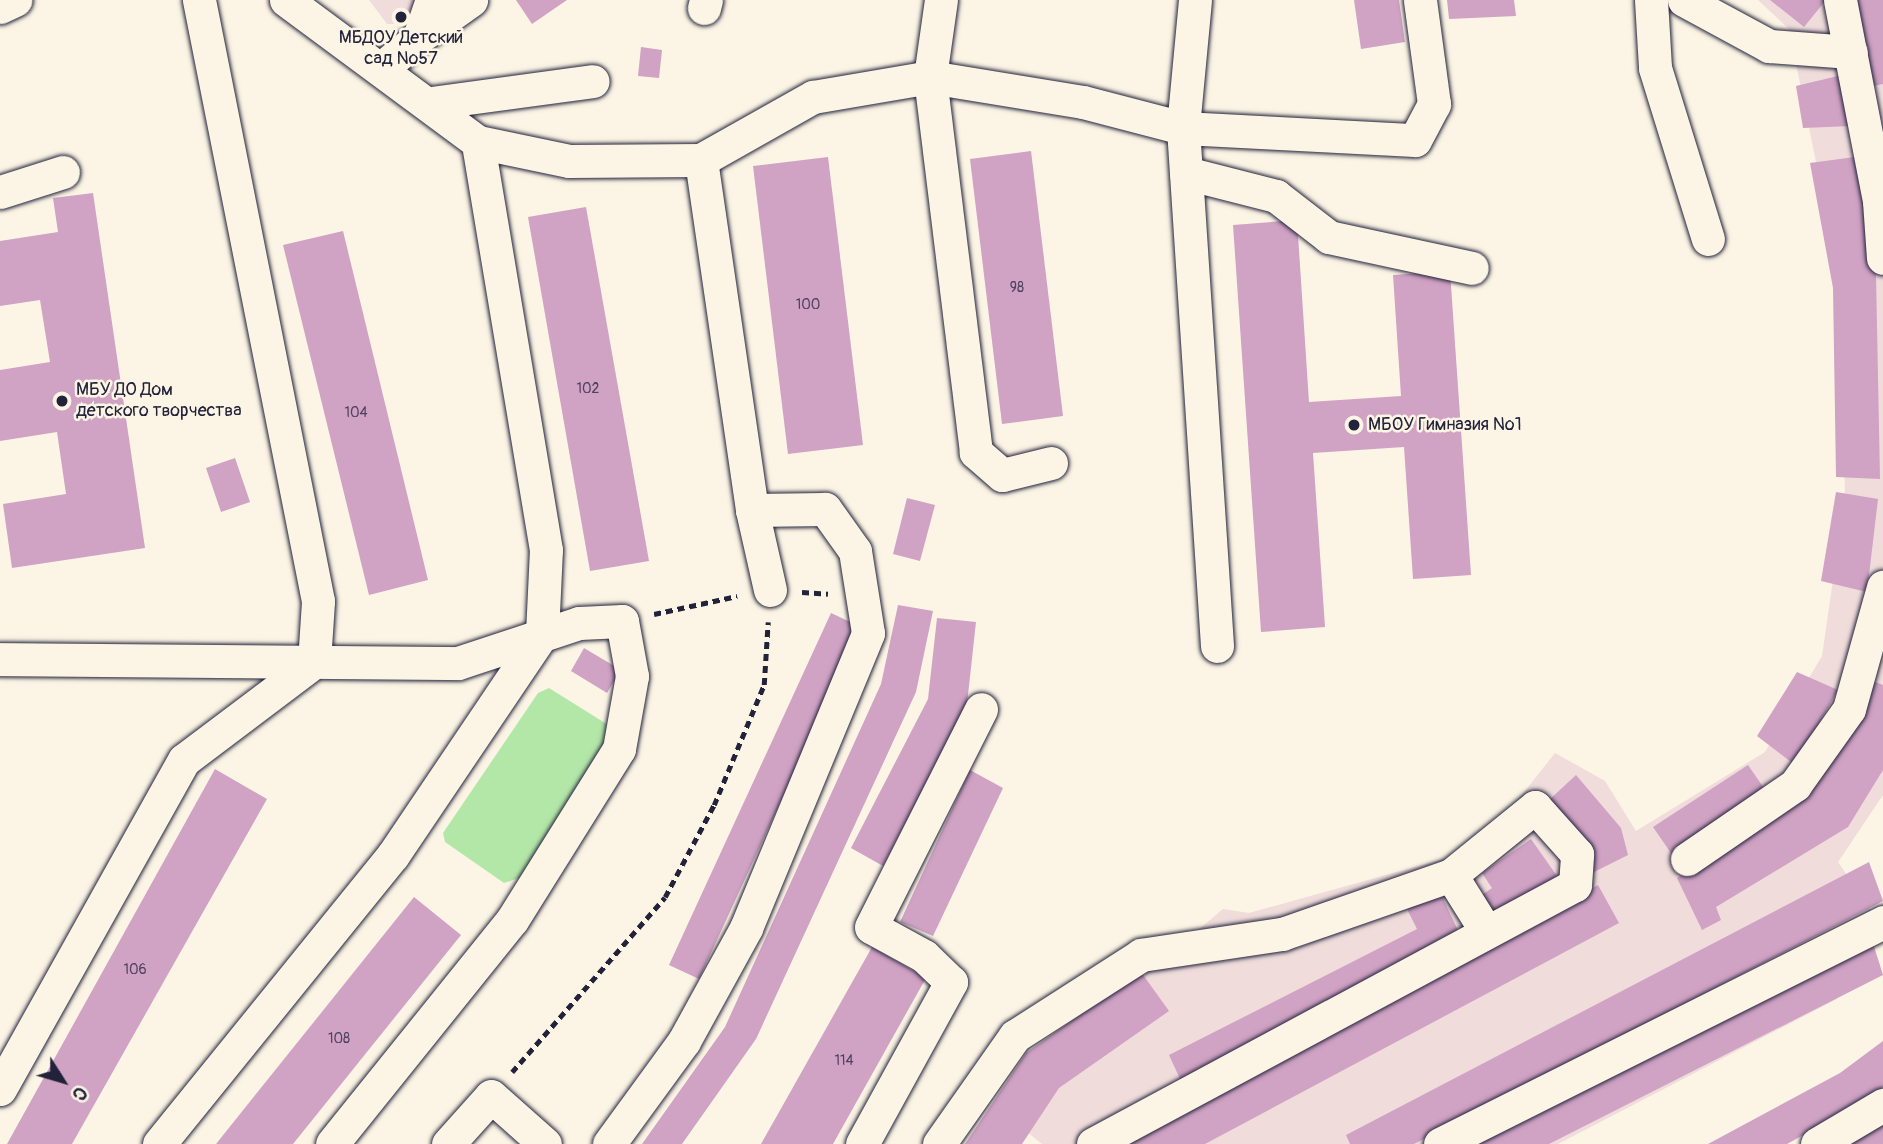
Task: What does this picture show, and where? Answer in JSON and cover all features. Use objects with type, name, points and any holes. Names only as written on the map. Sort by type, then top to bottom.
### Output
[{"type":"street","points":[[0,7],[15,0]]},
{"type":"street","points":[[0,1089],[184,760],[314,662],[318,601],[198,0]]},
{"type":"street","points":[[286,0],[431,103],[478,142],[569,161],[701,160],[813,97],[930,77],[1083,102],[1183,128],[1415,140],[1434,104],[1420,0]]},
{"type":"street","points":[[419,37],[432,0]]},
{"type":"street","points":[[382,68],[419,37],[471,0]]},
{"type":"street","points":[[941,0],[930,77],[976,452],[1002,475],[1051,463]]},
{"type":"street","points":[[1195,0],[1183,128],[1217,646]]},
{"type":"street","points":[[1651,0],[1655,68],[1708,239]]},
{"type":"street","points":[[1684,0],[1769,46],[1852,52]]},
{"type":"street","points":[[1840,0],[1852,52],[1883,258]]},
{"type":"street","points":[[431,103],[593,81]]},
{"type":"street","points":[[159,1144],[393,855],[542,634],[546,550],[478,142]]},
{"type":"street","points":[[701,160],[752,510],[770,590]]},
{"type":"street","points":[[0,192],[63,172]]},
{"type":"street","points":[[1186,173],[1276,195],[1329,237],[1472,268]]},
{"type":"street","points":[[609,1144],[684,1041],[746,928],[869,633],[855,551],[825,509],[752,510]]},
{"type":"street","points":[[1686,859],[1796,785],[1849,709],[1883,587]]},
{"type":"street","points":[[0,659],[458,663],[579,622],[622,621],[632,676],[619,749],[512,920],[332,1144]]},
{"type":"street","points":[[862,1144],[951,982],[924,956],[872,927],[981,709]]},
{"type":"street","points":[[939,1144],[1015,1036],[1141,955],[1178,954],[1282,934],[1451,875],[1535,807],[1577,854],[1575,884],[1518,920],[1486,931],[1468,947],[1093,1144]]},
{"type":"street","points":[[1451,875],[1486,931]]},
{"type":"street","points":[[1440,1144],[1883,922]]},
{"type":"street","points":[[448,1144],[491,1096],[545,1144]]},
{"type":"street","points":[[1817,1144],[1883,1105]]},
{"type":"path","points":[[622,621],[770,590],[863,596]]},
{"type":"path","points":[[491,1096],[665,897],[714,806],[764,685],[770,590]]},
{"type":"shaded area","name":"МБДОУ Детский сад №57","points":[[369,0],[443,0],[408,24],[387,24]]},
{"type":"shaded area","points":[[1758,0],[1883,0],[1883,795],[1838,862],[1883,928],[1821,969],[1837,999],[1558,1144],[1042,1144],[1003,1113],[1034,1069],[1223,909],[1249,913],[1479,849],[1555,753],[1605,781],[1636,831],[1765,752],[1822,656],[1845,497],[1840,280],[1789,29]]},
{"type":"green space","points":[[549,688],[613,728],[522,877],[504,883],[445,842],[443,833],[538,693]]},
{"type":"building","points":[[516,0],[567,0],[532,24]]},
{"type":"building","points":[[1354,0],[1399,0],[1405,42],[1361,49]]},
{"type":"building","points":[[1447,0],[1514,0],[1516,16],[1449,19]]},
{"type":"building","points":[[1770,0],[1826,0],[1804,27]]},
{"type":"building","points":[[1847,0],[1883,0],[1883,84],[1873,86]]},
{"type":"building","points":[[641,47],[662,50],[659,78],[638,76]]},
{"type":"building","points":[[1842,75],[1851,126],[1803,128],[1796,86]]},
{"type":"building","points":[[1031,151],[1063,416],[1002,424],[970,159]]},
{"type":"building","points":[[828,157],[863,445],[788,454],[753,166]]},
{"type":"building","points":[[1855,157],[1876,275],[1880,479],[1836,477],[1833,288],[1810,163]]},
{"type":"building","name":"МБУ ДО Дом детского творчества","points":[[93,193],[145,548],[12,568],[3,504],[66,494],[57,432],[0,441],[0,370],[50,362],[40,300],[0,306],[0,241],[58,232],[53,198]]},
{"type":"building","points":[[586,207],[649,561],[590,571],[528,217]]},
{"type":"building","name":"МБОУ Гимназия №1","points":[[1297,220],[1309,402],[1401,396],[1393,275],[1450,271],[1471,575],[1413,579],[1404,447],[1313,453],[1325,627],[1261,632],[1233,225]]},
{"type":"building","points":[[343,231],[428,580],[369,595],[283,245]]},
{"type":"building","points":[[235,458],[250,502],[221,512],[206,468]]},
{"type":"building","points":[[1836,492],[1878,499],[1867,592],[1821,581]]},
{"type":"building","points":[[907,498],[935,505],[920,561],[893,554]]},
{"type":"building","points":[[898,605],[933,611],[916,692],[756,1039],[682,1144],[642,1144],[725,1027],[881,684]]},
{"type":"building","points":[[831,613],[861,627],[699,979],[669,965]]},
{"type":"building","points":[[937,618],[976,622],[967,704],[883,866],[851,848],[928,699]]},
{"type":"building","points":[[584,648],[621,670],[607,693],[571,671]]},
{"type":"building","points":[[1797,672],[1838,690],[1795,765],[1757,736]]},
{"type":"building","points":[[1867,679],[1883,685],[1883,770],[1848,827],[1716,907],[1721,920],[1702,930],[1677,878],[1803,799]]},
{"type":"building","points":[[1748,765],[1768,794],[1673,856],[1653,827]]},
{"type":"building","points":[[215,769],[267,799],[72,1144],[7,1144]]},
{"type":"building","points":[[970,770],[1003,788],[933,936],[900,922]]},
{"type":"building","points":[[1576,775],[1621,828],[1628,855],[1594,872],[1588,848],[1548,801]]},
{"type":"building","points":[[1531,839],[1557,876],[1490,920],[1476,899],[1492,888],[1482,873]]},
{"type":"building","points":[[1869,862],[1883,901],[1414,1144],[1350,1144],[1346,1135]]},
{"type":"building","points":[[1598,885],[1619,923],[1205,1144],[1127,1144]]},
{"type":"building","points":[[1440,892],[1462,939],[1181,1081],[1169,1055],[1417,929],[1407,909]]},
{"type":"building","points":[[414,897],[461,935],[293,1144],[216,1144]]},
{"type":"building","points":[[1872,940],[1883,975],[1549,1144],[1465,1144]]},
{"type":"building","points":[[872,947],[926,978],[833,1144],[761,1144]]},
{"type":"building","points":[[1141,972],[1169,1011],[1059,1088],[1022,1144],[965,1144],[1026,1053]]},
{"type":"building","points":[[1883,1041],[1883,1087],[1862,1103],[1787,1144],[1708,1144],[1840,1073]]},
{"type":"building","points":[[1883,1118],[1883,1144],[1838,1144]]},
{"type":"place","name":"МБДОУ Детский сад №57","points":[[401,17]]},
{"type":"place","name":"МБУ ДО Дом детского творчества","points":[[62,401]]},
{"type":"place","name":"МБОУ Гимназия №1","points":[[1354,425]]}]
